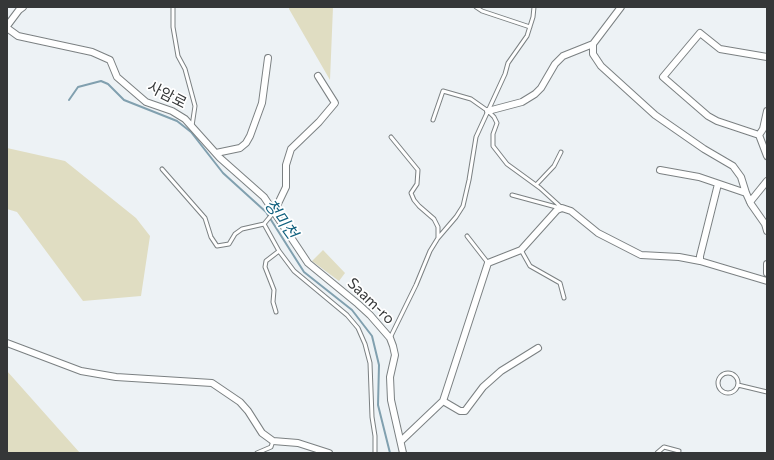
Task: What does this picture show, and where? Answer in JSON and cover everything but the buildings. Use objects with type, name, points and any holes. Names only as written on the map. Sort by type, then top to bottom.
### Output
[{"type":"street","name":"사암로","points":[[23,7],[19,10],[7,27],[18,36],[92,52],[110,60],[117,77],[146,102],[172,111],[185,119],[216,153],[264,197],[274,212]]},
{"type":"street","points":[[488,111],[522,102],[535,94],[541,88],[555,64],[563,56],[593,44],[621,7]]},
{"type":"street","points":[[767,57],[720,49],[700,33],[663,78],[708,116],[717,121],[758,135],[767,156]]},
{"type":"street","points":[[593,44],[593,54],[600,66],[655,115],[733,166],[741,177],[750,202],[765,224],[767,231]]},
{"type":"street","points":[[216,153],[240,148],[246,143],[250,136],[262,103],[268,58]]},
{"type":"street","points":[[274,212],[286,187],[286,165],[291,149],[335,103],[318,76]]},
{"type":"street","points":[[758,135],[763,129],[767,111]]},
{"type":"street","points":[[660,170],[699,177],[746,193]]},
{"type":"street","points":[[750,202],[767,181]]},
{"type":"street","points":[[700,261],[718,184]]},
{"type":"street","points":[[401,441],[443,401],[488,263],[521,250],[557,210],[562,208],[571,211],[598,233],[635,253],[641,255],[679,257],[700,261],[767,281]]},
{"type":"street","name":"Saam-ro","points":[[274,212],[308,263],[358,304],[390,338],[395,354],[390,377],[390,394],[403,453]]},
{"type":"street","points":[[767,264],[767,273]]},
{"type":"street","points":[[7,343],[81,371],[116,377],[212,383],[240,402],[248,411],[262,433],[273,440],[298,443],[329,453]]},
{"type":"street","points":[[443,401],[460,411],[465,411],[483,387],[501,371],[538,348]]},
{"type":"lane","points":[[173,7],[173,27],[178,56],[185,69],[195,106],[192,126]]},
{"type":"lane","points":[[476,7],[482,12],[530,27]]},
{"type":"lane","points":[[390,338],[430,251],[438,238],[456,217],[463,206],[476,137],[505,74],[508,63],[526,36],[533,17],[534,7]]},
{"type":"lane","points":[[433,120],[443,90],[471,99],[494,117],[497,123],[493,146],[507,164],[536,185],[562,208]]},
{"type":"lane","points":[[391,137],[418,170],[417,184],[411,193],[419,206],[434,219],[438,227],[438,238]]},
{"type":"lane","points":[[536,185],[554,166],[561,152]]},
{"type":"lane","points":[[162,169],[205,218],[211,237],[217,246],[229,244],[235,234],[242,229],[264,224],[274,212]]},
{"type":"lane","points":[[512,195],[562,208]]},
{"type":"lane","points":[[264,224],[279,251],[294,271],[347,315],[358,328],[365,344],[370,363],[375,453]]},
{"type":"lane","points":[[467,236],[488,263]]},
{"type":"lane","points":[[521,250],[530,266],[560,283],[564,298]]},
{"type":"lane","points":[[276,312],[273,302],[274,290],[265,267],[266,261],[279,251]]},
{"type":"lane","points":[[730,373],[735,376],[738,385],[732,392],[726,392],[720,388],[718,382],[724,374],[730,373]]},
{"type":"lane","points":[[738,385],[767,392]]},
{"type":"lane","points":[[257,453],[271,447],[273,440]]},
{"type":"lane","points":[[657,453],[664,447],[679,451]]},
{"type":"shaded area","points":[[289,7],[333,7],[330,80],[289,9]]},
{"type":"shaded area","points":[[7,148],[65,161],[136,218],[150,236],[141,296],[83,301],[17,212],[7,209]]},
{"type":"shaded area","points":[[323,250],[345,273],[339,281],[312,261]]},
{"type":"shaded area","points":[[7,371],[80,453],[7,453]]},
{"type":"waterway","name":"청미천","points":[[69,100],[78,87],[101,81],[108,84],[124,100],[177,121],[191,132],[223,173],[266,212],[304,272],[352,310],[372,336],[379,365],[378,405],[390,453]]}]
